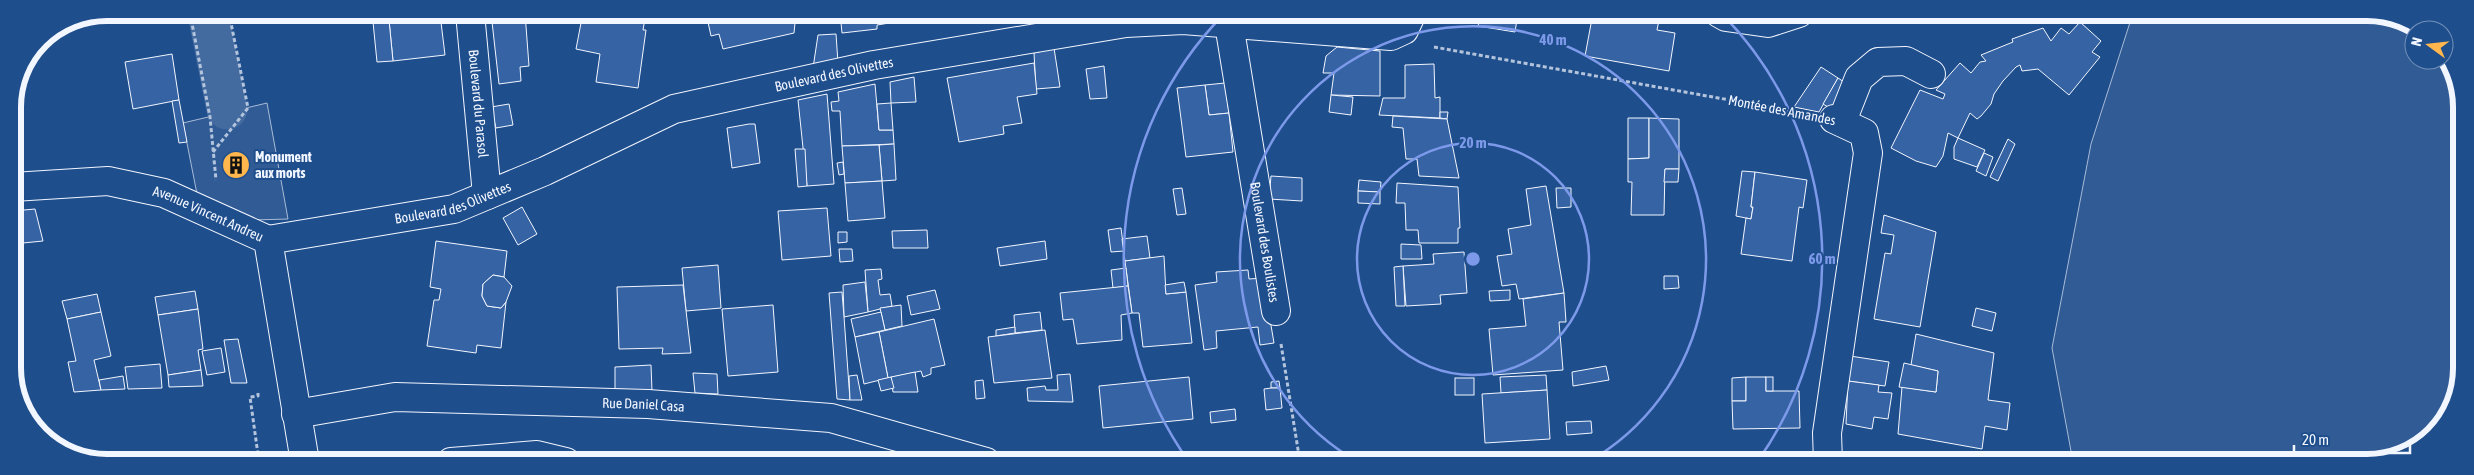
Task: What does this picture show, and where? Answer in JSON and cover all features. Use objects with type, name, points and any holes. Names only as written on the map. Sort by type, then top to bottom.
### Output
[{"type":"street","name":"Boulevard du Parasol","points":[[471,21],[487,195]]},
{"type":"street","name":"Boulevard des Olivettes","points":[[268,240],[454,210],[546,171],[674,109],[874,65],[1126,23],[1164,21]]},
{"type":"street","name":"Boulevard des Olivettes","points":[[1194,21],[1371,36],[1391,36],[1408,21]]},
{"type":"street","points":[[1754,21],[1768,23],[1774,21]]},
{"type":"street","name":"Boulevard des Boulistes","points":[[1229,24],[1276,311]]},
{"type":"street","points":[[1838,120],[1859,78],[1878,62],[1906,61],[1931,74]]},
{"type":"street","name":"Montée des Amandes","points":[[1828,454],[1827,433],[1868,153],[1864,133],[1838,120]]},
{"type":"street","name":"Avenue Vincent Andreu","points":[[21,186],[108,181],[164,193],[268,240],[303,454]]},
{"type":"street","name":"Rue Daniel Casa","points":[[296,414],[395,397],[658,405],[831,418],[958,454]]},
{"type":"path","points":[[192,21],[210,116],[219,218]]},
{"type":"path","points":[[213,152],[248,108],[231,21]]},
{"type":"path","name":"Montée des Amandes","points":[[1408,21],[1430,46],[1838,120]]},
{"type":"path","name":"Boulevard des Boulistes","points":[[1276,311],[1299,454]]},
{"type":"path","points":[[256,386],[258,396],[250,397],[258,454]]},
{"type":"shaded area","points":[[2130,21],[2378,22],[2404,30],[2404,70],[2444,70],[2451,91],[2453,108],[2453,367],[2448,395],[2441,411],[2431,424],[2414,439],[2399,447],[2383,452],[2366,454],[2072,454],[2052,348],[2091,144]]},
{"type":"shaded area","points":[[267,103],[288,219],[252,220],[198,199],[183,123]]},
{"type":"building","points":[[389,21],[441,21],[445,55],[393,61]]},
{"type":"building","points":[[389,21],[393,61],[377,62],[373,22]]},
{"type":"building","points":[[492,21],[526,21],[529,66],[520,67],[521,81],[499,84]]},
{"type":"building","points":[[583,21],[645,21],[643,30],[646,30],[638,88],[596,82],[600,54],[576,49]]},
{"type":"building","points":[[708,21],[795,21],[794,33],[723,49],[719,34],[711,36]]},
{"type":"building","points":[[841,21],[902,21],[877,25],[877,29],[842,33]]},
{"type":"building","points":[[1037,21],[1057,21],[1037,25]]},
{"type":"building","points":[[1366,21],[1387,21],[1383,23]]},
{"type":"building","points":[[1479,21],[1517,21],[1515,32],[1478,26]]},
{"type":"building","points":[[1592,21],[1659,21],[1657,30],[1675,33],[1669,71],[1585,56]]},
{"type":"building","points":[[2080,22],[2101,41],[2092,52],[2100,57],[2069,95],[2038,69],[2022,71],[2020,65],[2003,81],[1994,94],[1991,104],[1981,116],[1977,119],[1970,113],[1958,138],[1948,133],[1943,156],[1936,167],[1916,161],[1891,148],[1920,90],[1943,99],[1945,94],[1936,90],[1960,63],[1971,73],[1980,62],[1986,61],[1981,55],[2013,42],[2012,39],[2043,28],[2051,41],[2061,28],[2069,34]]},
{"type":"building","points":[[836,34],[838,63],[813,68],[818,35]]},
{"type":"building","points":[[1337,47],[1380,51],[1380,96],[1331,95],[1334,73],[1323,73],[1326,56]]},
{"type":"building","points":[[1054,48],[1060,87],[1036,89],[1034,53]]},
{"type":"building","points":[[172,54],[179,100],[133,109],[125,62]]},
{"type":"building","points":[[1034,63],[1037,94],[1017,97],[1022,123],[1003,126],[1004,134],[959,142],[947,78]]},
{"type":"building","points":[[1434,64],[1435,98],[1440,97],[1440,118],[1379,115],[1383,98],[1405,98],[1405,65]]},
{"type":"building","points":[[1104,66],[1107,98],[1090,99],[1086,69]]},
{"type":"building","points":[[1821,67],[1838,78],[1819,112],[1794,107]]},
{"type":"building","points":[[914,77],[916,102],[891,103],[890,82]]},
{"type":"building","points":[[1838,78],[1847,84],[1833,110],[1823,104]]},
{"type":"building","points":[[1225,83],[1229,113],[1209,115],[1205,85]]},
{"type":"building","points":[[875,84],[879,130],[893,130],[894,144],[842,146],[840,111],[832,111],[831,102],[839,101],[838,92]]},
{"type":"building","points":[[1205,85],[1209,115],[1229,113],[1233,152],[1186,157],[1177,88]]},
{"type":"building","points":[[827,94],[834,184],[807,186],[798,100]]},
{"type":"building","points":[[1331,95],[1353,97],[1351,115],[1329,112]]},
{"type":"building","points":[[179,100],[187,142],[179,143],[172,101]]},
{"type":"building","points":[[891,103],[893,130],[879,130],[877,104]]},
{"type":"building","points":[[509,104],[513,125],[496,128],[491,107]]},
{"type":"building","points":[[1440,112],[1448,112],[1447,119],[1440,118]]},
{"type":"building","points":[[1393,116],[1447,119],[1459,178],[1419,176],[1417,159],[1406,159],[1403,128],[1392,127]]},
{"type":"building","points":[[1628,118],[1649,118],[1649,158],[1628,159]]},
{"type":"building","points":[[1649,118],[1679,119],[1679,169],[1665,169],[1664,215],[1631,215],[1632,182],[1628,182],[1628,159],[1649,158]]},
{"type":"building","points":[[755,124],[760,163],[732,168],[727,128]]},
{"type":"building","points":[[1958,138],[1985,150],[1977,167],[1954,159],[1954,147]]},
{"type":"building","points":[[2008,139],[2015,144],[1998,181],[1990,177]]},
{"type":"building","points":[[894,144],[896,180],[882,181],[879,145]]},
{"type":"building","points":[[879,145],[882,181],[845,183],[842,146]]},
{"type":"building","points":[[795,149],[805,149],[807,186],[798,187]]},
{"type":"building","points":[[1984,153],[1993,157],[1986,176],[1976,171]]},
{"type":"building","name":"Monument aux morts","points":[[239,160],[241,168],[232,170],[231,162]]},
{"type":"building","points":[[843,162],[844,174],[839,175],[837,163]]},
{"type":"building","points":[[1665,169],[1679,169],[1678,182],[1664,182]]},
{"type":"building","points":[[1742,171],[1755,172],[1751,219],[1736,216]]},
{"type":"building","points":[[1755,172],[1807,180],[1803,208],[1799,207],[1792,261],[1741,254],[1746,218],[1751,219]]},
{"type":"building","points":[[1271,176],[1302,178],[1302,201],[1269,199]]},
{"type":"building","points":[[1359,180],[1381,182],[1380,192],[1358,191]]},
{"type":"building","points":[[882,181],[885,218],[848,221],[845,183]]},
{"type":"building","points":[[1397,183],[1458,187],[1460,228],[1458,228],[1458,243],[1419,243],[1418,230],[1406,230],[1405,203],[1396,203]]},
{"type":"building","points":[[1546,186],[1564,293],[1519,299],[1516,284],[1502,286],[1497,256],[1512,254],[1508,229],[1531,225],[1526,189]]},
{"type":"building","points":[[1182,188],[1186,214],[1177,215],[1173,189]]},
{"type":"building","points":[[1556,188],[1571,188],[1571,207],[1557,208]]},
{"type":"building","points":[[1358,191],[1380,192],[1380,204],[1358,203]]},
{"type":"building","points":[[522,207],[537,234],[518,245],[503,218]]},
{"type":"building","points":[[827,208],[831,256],[782,260],[778,211]]},
{"type":"building","points":[[35,209],[43,241],[21,243],[21,210]]},
{"type":"building","points":[[1884,215],[1936,232],[1920,327],[1874,319],[1885,253],[1891,254],[1894,235],[1881,233]]},
{"type":"building","points":[[1121,228],[1124,251],[1111,252],[1108,230]]},
{"type":"building","points":[[927,230],[928,248],[893,248],[892,231]]},
{"type":"building","points":[[838,232],[847,232],[847,242],[838,243]]},
{"type":"building","points":[[1147,236],[1150,258],[1125,261],[1122,239]]},
{"type":"building","points":[[436,241],[507,251],[504,277],[493,275],[483,284],[482,296],[487,306],[501,308],[506,302],[501,348],[477,345],[476,353],[427,346],[434,300],[439,300],[441,289],[430,287]]},
{"type":"building","points":[[1045,241],[1047,259],[1000,266],[997,248]]},
{"type":"building","points":[[1401,244],[1421,245],[1422,259],[1401,259]]},
{"type":"building","points":[[839,249],[852,249],[853,261],[840,262]]},
{"type":"building","points":[[1464,252],[1467,293],[1440,295],[1441,304],[1406,306],[1403,266],[1434,264],[1433,254]]},
{"type":"building","points":[[1164,256],[1166,294],[1186,292],[1192,343],[1143,347],[1139,313],[1132,313],[1125,261]]},
{"type":"building","points":[[718,265],[721,308],[686,311],[682,268]]},
{"type":"building","points":[[1403,266],[1405,306],[1396,306],[1394,267]]},
{"type":"building","points":[[1126,268],[1128,286],[1113,288],[1111,270]]},
{"type":"building","points":[[881,269],[882,279],[878,280],[880,295],[890,294],[892,306],[868,312],[865,270]]},
{"type":"building","points":[[1248,270],[1249,279],[1263,278],[1274,343],[1260,345],[1258,327],[1216,331],[1217,348],[1204,350],[1195,285],[1217,282],[1216,272]]},
{"type":"building","points":[[493,275],[504,277],[512,286],[506,302],[501,308],[487,306],[482,296],[483,284]]},
{"type":"building","points":[[1664,276],[1678,276],[1679,288],[1664,289]]},
{"type":"building","points":[[865,282],[868,312],[844,317],[843,285]]},
{"type":"building","points":[[1184,282],[1186,292],[1166,294],[1165,285]]},
{"type":"building","points":[[683,285],[691,353],[662,354],[663,348],[619,349],[617,287]]},
{"type":"building","points":[[1128,286],[1132,313],[1121,315],[1122,340],[1077,344],[1073,319],[1063,320],[1060,293]]},
{"type":"building","points":[[935,290],[940,309],[911,315],[907,296]]},
{"type":"building","points":[[1510,290],[1510,300],[1490,301],[1489,291]]},
{"type":"building","points":[[195,291],[198,309],[158,315],[155,297]]},
{"type":"building","points":[[842,292],[850,400],[837,399],[829,293]]},
{"type":"building","points":[[1564,293],[1566,322],[1559,322],[1563,370],[1493,375],[1489,329],[1526,326],[1523,299]]},
{"type":"building","points":[[97,294],[101,312],[67,319],[62,301]]},
{"type":"building","points":[[773,305],[778,372],[728,376],[722,309]]},
{"type":"building","points":[[901,305],[902,326],[885,330],[880,308]]},
{"type":"building","points":[[1976,308],[1996,313],[1992,331],[1972,326]]},
{"type":"building","points":[[198,309],[203,349],[198,350],[201,370],[168,375],[158,315]]},
{"type":"building","points":[[101,312],[111,356],[94,360],[101,390],[74,392],[68,362],[76,361],[67,319]]},
{"type":"building","points":[[881,312],[885,330],[855,337],[851,319]]},
{"type":"building","points":[[1040,312],[1042,330],[1015,333],[1014,315]]},
{"type":"building","points":[[934,319],[945,365],[931,368],[931,374],[923,377],[921,371],[888,378],[879,332]]},
{"type":"building","points":[[1015,327],[1015,333],[996,336],[996,330]]},
{"type":"building","points":[[1045,330],[1052,378],[994,383],[988,337]]},
{"type":"building","points":[[879,332],[888,378],[864,384],[855,337]]},
{"type":"building","points":[[1916,334],[1994,353],[1988,400],[2010,403],[2007,430],[1985,426],[1982,449],[1898,434],[1902,387],[1936,392],[1938,371],[1911,365]]},
{"type":"building","points":[[238,339],[247,383],[231,383],[224,340]]},
{"type":"building","points":[[221,348],[225,372],[207,375],[202,351]]},
{"type":"building","points":[[1850,356],[1889,362],[1885,386],[1848,381]]},
{"type":"building","points":[[1904,363],[1938,371],[1936,392],[1899,387]]},
{"type":"building","points":[[160,364],[162,388],[128,389],[125,367]]},
{"type":"building","points":[[651,365],[652,391],[615,389],[615,367]]},
{"type":"building","points":[[1606,366],[1609,380],[1573,386],[1572,372]]},
{"type":"building","points":[[201,370],[203,386],[169,387],[168,375]]},
{"type":"building","points":[[915,372],[918,392],[893,392],[891,377]]},
{"type":"building","points":[[693,373],[717,374],[718,394],[695,393]]},
{"type":"building","points":[[1070,374],[1073,402],[1028,401],[1027,388],[1045,386],[1046,390],[1058,390],[1057,375]]},
{"type":"building","points":[[857,375],[862,400],[850,400],[849,376]]},
{"type":"building","points":[[1546,375],[1547,390],[1501,393],[1500,377]]},
{"type":"building","points":[[123,376],[125,389],[101,390],[99,380]]},
{"type":"building","points":[[891,377],[894,388],[881,391],[878,380]]},
{"type":"building","points":[[1189,377],[1193,419],[1103,428],[1099,386]]},
{"type":"building","points":[[1746,377],[1746,401],[1732,401],[1732,378]]},
{"type":"building","points":[[1746,377],[1766,377],[1766,391],[1799,391],[1800,428],[1733,429],[1732,401],[1746,401]]},
{"type":"building","points":[[1766,377],[1773,377],[1773,391],[1766,391]]},
{"type":"building","points":[[1455,378],[1474,378],[1474,395],[1455,395]]},
{"type":"building","points":[[983,380],[985,398],[976,399],[975,381]]},
{"type":"building","points":[[1279,381],[1280,388],[1271,388],[1271,382]]},
{"type":"building","points":[[1848,381],[1879,385],[1878,392],[1892,393],[1888,419],[1874,417],[1872,429],[1846,424]]},
{"type":"building","points":[[1280,388],[1282,408],[1266,410],[1264,389]]},
{"type":"building","points":[[1547,390],[1550,439],[1485,443],[1482,394]]},
{"type":"building","points":[[1235,409],[1236,420],[1211,423],[1210,412]]},
{"type":"building","points":[[1591,421],[1592,433],[1567,435],[1566,422]]},
{"type":"waterway","points":[[210,21],[227,109]]},
{"type":"place","name":"Monument aux morts","points":[[236,165]]}]
